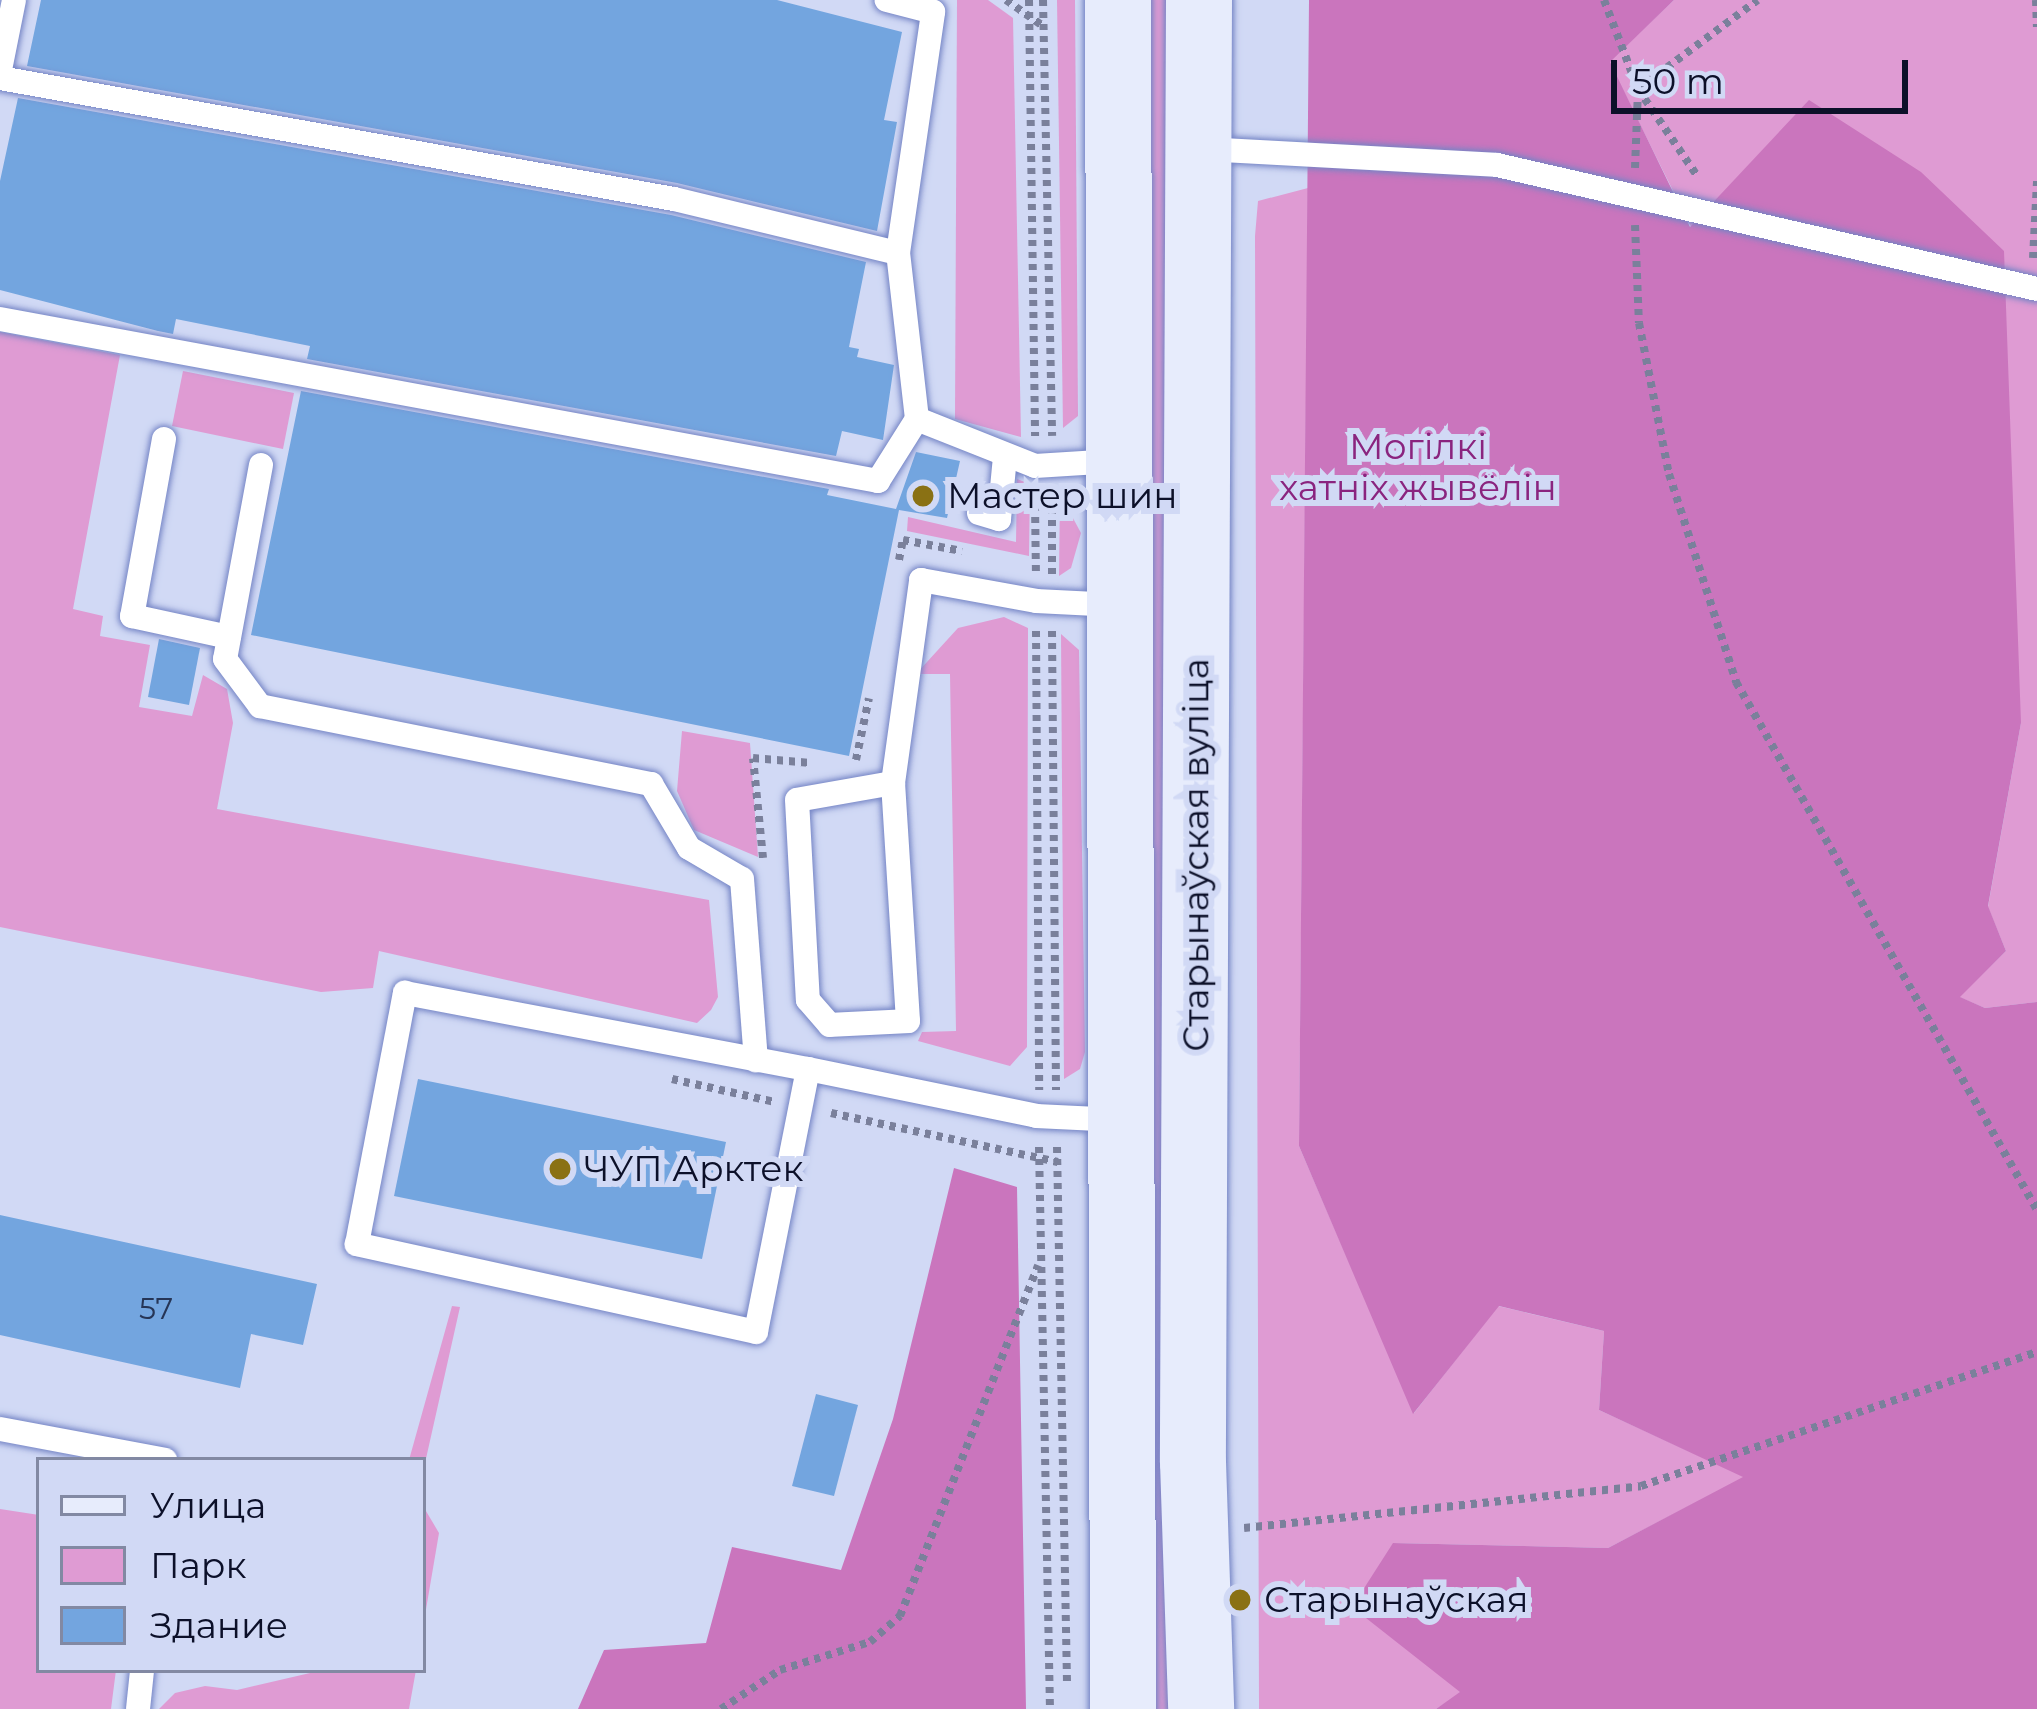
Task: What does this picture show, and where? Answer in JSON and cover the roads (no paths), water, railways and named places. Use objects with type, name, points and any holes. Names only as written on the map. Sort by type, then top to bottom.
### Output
[{"type":"main road","name":"Старынаўская вуліца","points":[[1118,0],[1123,1709]]},
{"type":"main road","name":"Старынаўская вуліца","points":[[1199,0],[1193,1462],[1201,1709]]},
{"type":"lane","points":[[14,0],[0,74],[674,199],[898,253]]},
{"type":"lane","points":[[0,319],[878,481],[917,419],[898,253],[933,12],[887,0]]},
{"type":"lane","points":[[1199,149],[1497,166],[2036,289]]},
{"type":"lane","points":[[917,419],[1005,457],[1044,466],[1118,461]]},
{"type":"lane","points":[[164,439],[132,616],[230,637]]},
{"type":"lane","points":[[979,513],[999,519],[1005,457]]},
{"type":"lane","points":[[261,465],[226,659],[260,706],[651,784],[688,848],[742,879],[756,1060]]},
{"type":"lane","points":[[893,783],[797,800],[808,1000],[830,1025],[908,1021],[893,783],[921,580],[1044,600],[1118,605]]},
{"type":"lane","points":[[808,1070],[756,1332],[357,1244],[405,993],[756,1060],[808,1070],[1046,1116],[1121,1120]]},
{"type":"lane","points":[[0,1429],[159,1457]]},
{"type":"lane","points":[[138,1709],[142,1673]]},
{"type":"place","name":"Мастер шин","points":[[923,496]]},
{"type":"place","name":"ЧУП Арктек","points":[[560,1169]]},
{"type":"place","name":"Старынаўская","points":[[1240,1600]]},
{"type":"park label","name":"Могілкі хатніх жывёлін","points":[[1418,466]]}]
